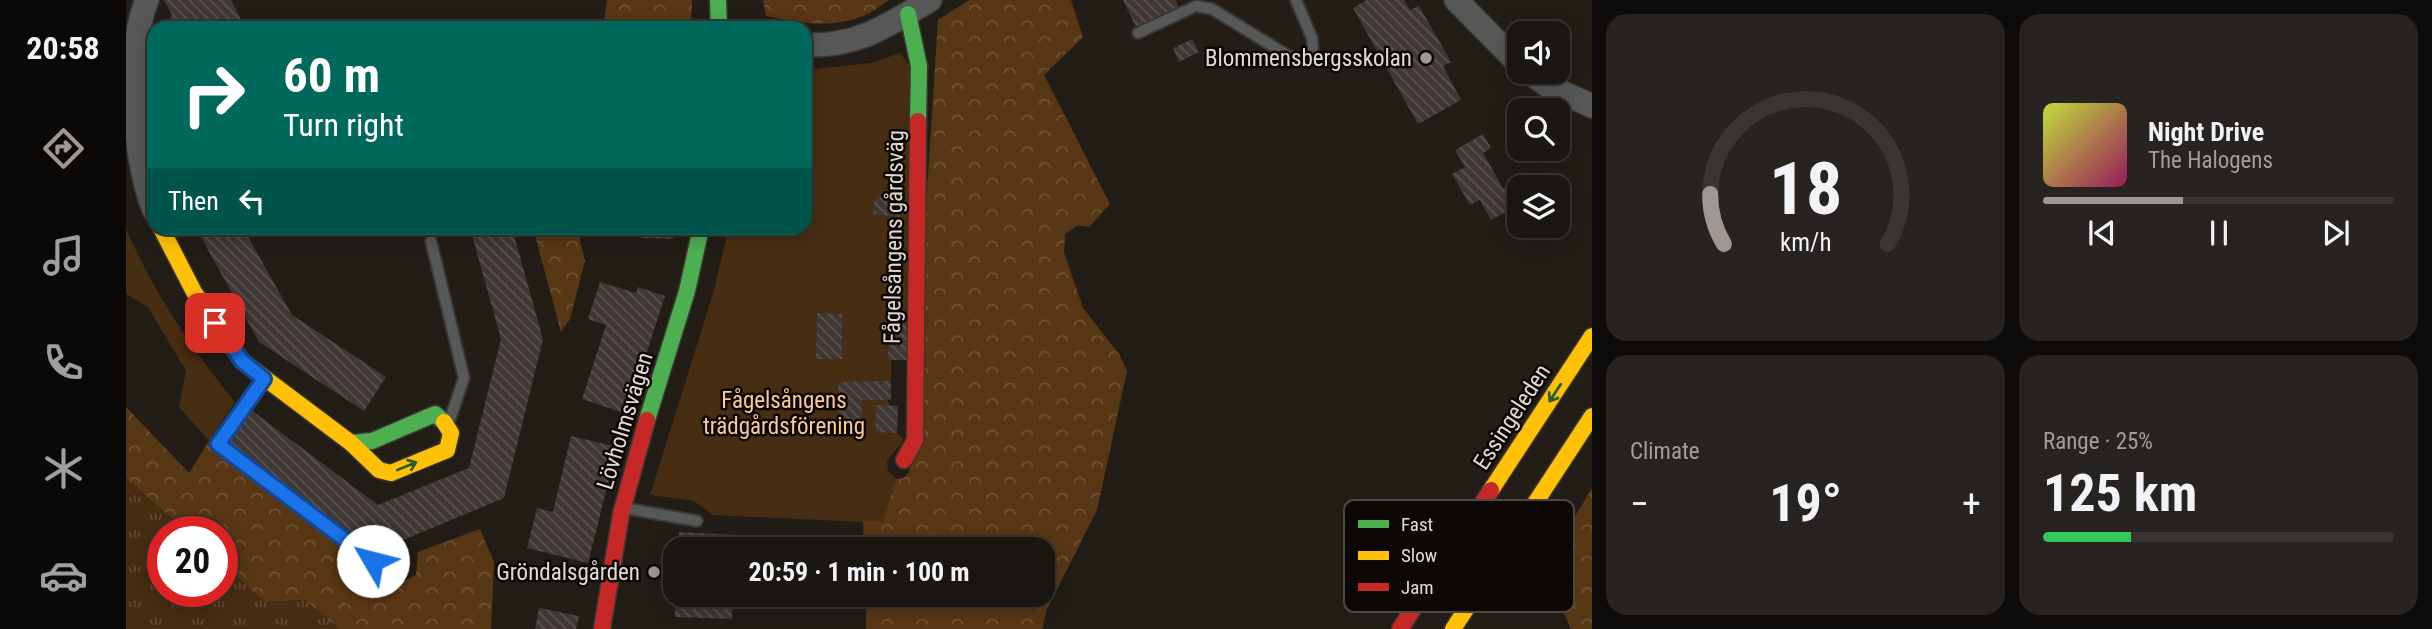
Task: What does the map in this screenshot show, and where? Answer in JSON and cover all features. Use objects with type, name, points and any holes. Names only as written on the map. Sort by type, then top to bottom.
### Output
[{"type":"main road","points":[[718,0],[719,21]]},
{"type":"main road","name":"Fågelsångens gårdsväg","points":[[904,460],[915,440],[919,66],[908,14]]},
{"type":"main road","points":[[165,235],[194,292],[242,361],[351,443],[379,470],[391,473],[447,450],[452,438],[448,424],[435,414],[372,441],[351,443]]},
{"type":"main road","name":"Lövholmsvägen","points":[[602,629],[629,477],[685,302],[699,235]]},
{"type":"main road","name":"Essingeleden","points":[[1485,500],[1592,336]]},
{"type":"main road","points":[[1537,500],[1592,416]]},
{"type":"main road","name":"Essingeleden","points":[[1400,629],[1411,612]]},
{"type":"main road","points":[[1453,629],[1464,612]]},
{"type":"street","points":[[147,0],[141,9],[133,39],[130,71],[131,106],[137,149],[147,191]]},
{"type":"street","points":[[812,45],[847,43],[879,31],[930,0]]},
{"type":"street","points":[[1456,0],[1507,52]]},
{"type":"street","points":[[1545,84],[1592,106]]},
{"type":"lane","points":[[1138,33],[1196,6],[1212,9],[1292,58],[1303,60],[1313,53],[1312,38],[1296,0]]},
{"type":"lane","points":[[431,241],[464,378],[448,424]]},
{"type":"lane","points":[[264,379],[218,444],[373,561],[397,552]]},
{"type":"lane","points":[[622,508],[697,521]]},
{"type":"green space","points":[[607,0],[692,0],[691,21],[604,21]]},
{"type":"green space","points":[[763,0],[889,0],[864,16],[837,23],[812,23],[766,16]]},
{"type":"green space","points":[[969,0],[1071,0],[1083,37],[1044,75],[1110,204],[1089,227],[1078,225],[1065,234],[1064,252],[1083,308],[1119,354],[1127,371],[1097,510],[1055,593],[1055,537],[864,537],[863,521],[883,522],[896,479],[909,473],[938,20]]},
{"type":"green space","name":"Fågelsångens trädgårdsförening","points":[[900,53],[913,70],[908,312],[891,360],[891,400],[888,400],[889,405],[898,406],[897,433],[903,438],[902,443],[887,460],[888,471],[896,479],[883,523],[713,515],[694,501],[650,495],[712,297],[727,235],[812,235],[812,69],[871,63]]},
{"type":"green space","points":[[126,229],[174,319],[235,402],[209,441],[179,407],[186,371],[148,307],[126,294]]},
{"type":"green space","points":[[535,235],[579,235],[585,261],[570,319],[561,332]]},
{"type":"green space","points":[[126,407],[189,473],[209,441],[394,586],[416,575],[418,552],[480,529],[494,562],[491,629],[339,629],[305,600],[265,602],[238,578],[238,516],[169,516],[126,478]]},
{"type":"green space","points":[[126,478],[169,516],[147,516],[147,607],[238,607],[238,578],[265,602],[305,600],[339,629],[126,629]]},
{"type":"green space","points":[[1592,488],[1592,629],[1571,629],[1563,612],[1574,612],[1574,518]]},
{"type":"green space","points":[[866,607],[1048,607],[1042,629],[866,629]]},
{"type":"building","points":[[164,0],[231,0],[241,19],[168,21],[172,15]]},
{"type":"building","points":[[1123,0],[1175,0],[1179,8],[1136,27]]},
{"type":"building","points":[[1367,0],[1404,0],[1410,10],[1419,6],[1451,62],[1443,66],[1461,100],[1418,124],[1353,8]]},
{"type":"building","points":[[1192,39],[1199,52],[1179,62],[1173,48]]},
{"type":"building","points":[[1483,134],[1491,148],[1483,153],[1503,188],[1507,186],[1507,211],[1491,220],[1480,200],[1470,205],[1452,174],[1465,167],[1455,150]]},
{"type":"building","points":[[875,197],[902,200],[900,217],[873,214]]},
{"type":"building","points":[[200,235],[247,235],[292,315],[386,377],[364,411],[259,342]]},
{"type":"building","points":[[472,235],[514,235],[543,339],[504,498],[372,553],[226,444],[251,410],[378,505],[469,468],[501,339]]},
{"type":"building","points":[[640,235],[673,235],[673,239],[640,238]]},
{"type":"building","points":[[600,282],[636,293],[638,287],[665,296],[627,414],[582,399],[606,325],[588,319]]},
{"type":"building","points":[[888,312],[908,312],[908,360],[888,360]]},
{"type":"building","points":[[817,313],[842,314],[842,359],[816,359]]},
{"type":"building","points":[[891,381],[891,400],[862,400],[862,426],[838,427],[838,382]]},
{"type":"building","points":[[876,405],[898,406],[897,433],[875,432]]},
{"type":"building","points":[[571,436],[617,447],[588,563],[527,548],[537,508],[553,512]]},
{"type":"building","points":[[679,532],[736,535],[736,537],[679,537]]},
{"type":"building","points":[[675,607],[732,607],[732,619],[675,617]]},
{"type":"building","points":[[539,608],[579,616],[576,629],[535,629]]},
{"type":"traffic: fast","points":[[718,0],[719,21]]},
{"type":"traffic: fast","points":[[908,14],[919,66],[918,121]]},
{"type":"traffic: fast","points":[[647,420],[687,291],[699,235]]},
{"type":"traffic: fast","points":[[351,443],[372,441],[435,414],[444,422]]},
{"type":"traffic: slow","points":[[165,235],[194,292],[242,361],[351,443],[379,470],[391,473],[447,450],[451,433],[444,422]]},
{"type":"traffic: slow","points":[[1491,490],[1592,336]]},
{"type":"traffic: slow","points":[[1537,500],[1592,416]]},
{"type":"traffic: slow","points":[[1453,629],[1464,612]]},
{"type":"traffic: jam","points":[[904,460],[915,440],[918,121]]},
{"type":"traffic: jam","points":[[602,629],[621,514],[647,420]]},
{"type":"traffic: jam","points":[[1484,500],[1491,490]]},
{"type":"traffic: jam","points":[[1400,629],[1411,612]]},
{"type":"place","name":"Blommensbergsskolan","points":[[1426,58]]},
{"type":"place","name":"Gröndalsgården","points":[[654,572]]},
{"type":"route","points":[[215,323],[242,361],[264,379],[218,444],[373,561]]}]
